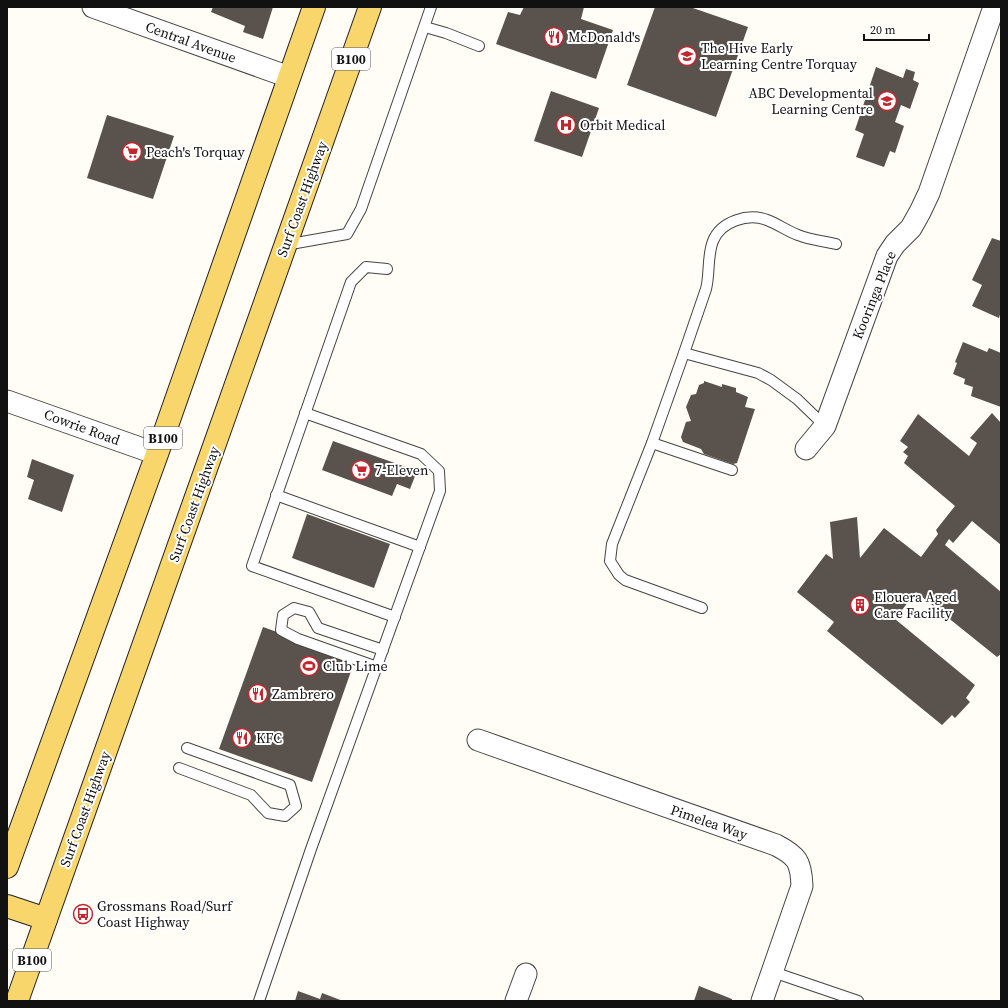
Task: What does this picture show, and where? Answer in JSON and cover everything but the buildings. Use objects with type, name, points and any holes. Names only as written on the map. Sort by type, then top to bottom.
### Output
[{"type":"main road","name":"B100","points":[[7,867],[157,454],[314,7]]},
{"type":"main road","name":"Surf Coast Highway","points":[[17,1001],[370,7]]},
{"type":"main road","points":[[7,906],[46,920]]},
{"type":"street","name":"Central Avenue","points":[[93,7],[289,77]]},
{"type":"street","name":"Kooringa Place","points":[[806,449],[825,426],[887,256],[895,244],[911,228],[920,212],[994,7]]},
{"type":"street","name":"Cowrie Road","points":[[7,401],[157,454]]},
{"type":"street","name":"Pimelea Way","points":[[478,740],[776,845],[797,859],[802,872],[802,886],[762,1001]]},
{"type":"street","points":[[516,1001],[526,974]]},
{"type":"lane","points":[[285,246],[347,234],[361,209],[431,7]]},
{"type":"lane","points":[[425,27],[446,33],[479,46]]},
{"type":"lane","points":[[702,608],[625,580],[618,575],[610,562],[612,544],[652,443],[708,284],[710,253],[713,240],[720,230],[728,224],[741,218],[755,217],[767,220],[799,236],[836,244]]},
{"type":"lane","points":[[387,269],[366,267],[351,282],[252,566],[395,617]]},
{"type":"lane","points":[[684,354],[758,373],[771,380],[797,399],[825,426]]},
{"type":"lane","points":[[259,1001],[311,849],[440,491],[439,472],[421,454],[305,413]]},
{"type":"lane","points":[[652,443],[732,470]]},
{"type":"lane","points":[[276,495],[420,546]]},
{"type":"lane","points":[[377,667],[298,639],[281,630],[283,615],[294,608],[309,612],[318,628],[383,650]]},
{"type":"lane","points":[[179,768],[252,795],[268,813],[285,816],[296,806],[290,785],[187,748]]},
{"type":"lane","points":[[773,972],[858,1001]]},
{"type":"place","name":"McDonald's","points":[[554,37]]},
{"type":"place","name":"The Hive Early Learning Centre Torquay","points":[[687,56]]},
{"type":"place","name":"ABC Developmental Learning Centre","points":[[887,101]]},
{"type":"place","name":"Orbit Medical","points":[[566,125]]},
{"type":"place","name":"Peach's Torquay","points":[[132,152]]},
{"type":"place","name":"7-Eleven","points":[[361,470]]},
{"type":"place","name":"Elouera Aged Care Facility","points":[[860,605]]},
{"type":"place","name":"Club Lime","points":[[309,666]]},
{"type":"place","name":"Zambrero","points":[[258,694]]},
{"type":"place","name":"KFC","points":[[242,738]]},
{"type":"place","name":"Grossmans Road/Surf Coast Highway","points":[[83,914]]}]
